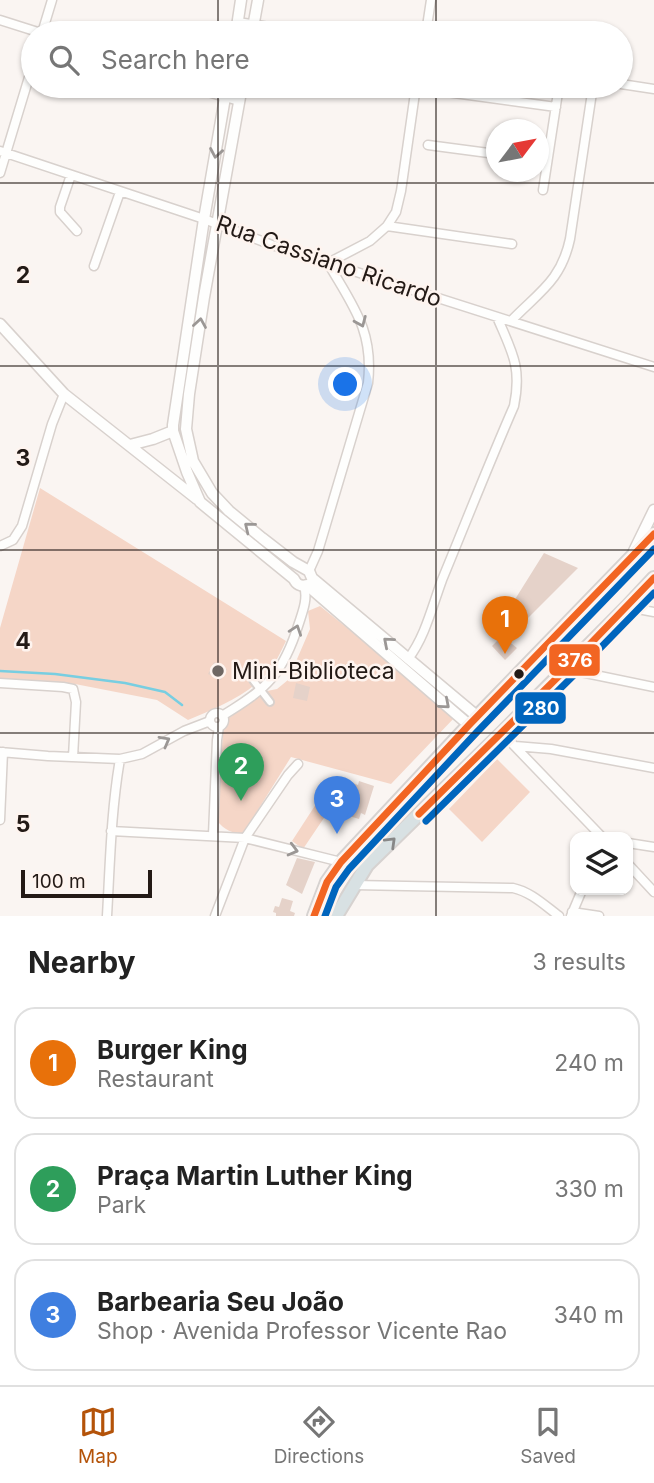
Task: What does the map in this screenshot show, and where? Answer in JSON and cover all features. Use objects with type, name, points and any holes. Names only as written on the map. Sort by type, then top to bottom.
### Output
[{"type":"main road","points":[[314,916],[327,882],[341,862],[654,534]]},
{"type":"main road","points":[[336,916],[367,865],[502,733],[654,578]]},
{"type":"street","points":[[46,21],[52,0]]},
{"type":"street","points":[[238,21],[240,0]]},
{"type":"street","points":[[254,21],[258,0]]},
{"type":"street","points":[[428,21],[431,0]]},
{"type":"street","points":[[0,20],[21,26]]},
{"type":"street","points":[[633,86],[654,89]]},
{"type":"street","points":[[0,173],[3,152],[21,98]]},
{"type":"street","points":[[200,502],[173,431],[177,390],[225,98]]},
{"type":"street","points":[[236,98],[239,100],[189,394],[186,429],[193,461],[212,494],[241,521],[474,721]]},
{"type":"street","points":[[222,716],[272,680],[287,655],[297,630],[306,598],[307,578],[318,551],[368,383],[370,360],[365,331],[328,263],[370,241],[387,226],[396,212],[414,98]]},
{"type":"street","points":[[490,98],[556,107]]},
{"type":"street","points":[[549,136],[557,98]]},
{"type":"street","points":[[511,321],[551,282],[565,259],[591,98]]},
{"type":"street","points":[[428,145],[486,153]]},
{"type":"street","name":"Rua Cassiano Ricardo","points":[[3,152],[204,219],[272,245],[654,367]]},
{"type":"street","points":[[71,175],[60,212],[78,231]]},
{"type":"street","points":[[543,182],[543,190]]},
{"type":"street","points":[[94,266],[120,192]]},
{"type":"street","points":[[387,226],[512,244]]},
{"type":"street","points":[[408,659],[422,635],[514,406],[517,388],[516,361],[497,317]]},
{"type":"street","points":[[0,324],[64,394],[294,579],[296,572],[307,578],[408,659],[474,721]]},
{"type":"street","points":[[177,390],[184,396],[189,394]]},
{"type":"street","points":[[0,546],[13,540],[22,526],[52,424],[64,394]]},
{"type":"street","points":[[175,410],[181,407],[187,411]]},
{"type":"street","points":[[130,445],[173,431]]},
{"type":"street","points":[[630,560],[654,510]]},
{"type":"street","points":[[627,607],[654,611]]},
{"type":"street","points":[[565,669],[654,687]]},
{"type":"street","points":[[253,680],[270,702]]},
{"type":"street","points":[[0,683],[72,689],[76,702],[73,757]]},
{"type":"street","points":[[0,820],[1,752],[120,759],[142,754],[184,731],[210,721],[214,714],[219,713],[224,722],[219,727],[217,740],[213,835]]},
{"type":"street","points":[[210,721],[212,725],[219,727]]},
{"type":"street","points":[[502,733],[597,832]]},
{"type":"street","points":[[514,746],[551,749],[654,768]]},
{"type":"street","points":[[107,916],[111,831],[120,759]]},
{"type":"street","points":[[215,916],[245,838],[298,764]]},
{"type":"street","points":[[111,831],[245,838],[341,862]]},
{"type":"street","points":[[633,844],[654,847]]},
{"type":"street","points":[[633,869],[654,892]]},
{"type":"street","points":[[354,885],[513,888],[535,897],[559,916]]},
{"type":"street","points":[[580,895],[572,914],[599,916]]},
{"type":"shaded area","points":[[40,488],[286,641],[273,666],[245,692],[188,720],[157,700],[75,684],[0,679],[0,628]]},
{"type":"shaded area","points":[[320,606],[456,716],[391,784],[291,757],[243,834],[232,832],[217,821],[223,731],[229,718],[267,691],[277,689],[288,680],[310,629],[308,611]]},
{"type":"shaded area","points":[[497,759],[530,792],[482,842],[449,809]]},
{"type":"shaded area","points":[[318,801],[330,809],[303,849],[292,841]]},
{"type":"building","points":[[544,553],[578,568],[514,632],[502,620]]},
{"type":"building","points":[[502,636],[517,648],[505,660],[492,646]]},
{"type":"building","name":"Mini-Biblioteca","points":[[214,662],[227,669],[221,680],[208,674]]},
{"type":"building","points":[[296,683],[310,687],[307,701],[293,698]]},
{"type":"building","points":[[359,781],[374,786],[365,815],[361,813],[359,819],[346,815],[350,810],[347,809],[353,783],[358,785]]},
{"type":"building","points":[[297,858],[315,862],[302,894],[286,885]]},
{"type":"building","points":[[282,898],[293,901],[290,911],[295,913],[294,916],[276,916],[273,912],[275,906],[279,907]]},
{"type":"waterway","points":[[0,671],[55,674],[125,683],[165,692],[182,705]]},
{"type":"transit line","name":"376","points":[[314,916],[327,882],[341,862],[654,534]]},
{"type":"transit line","name":"280","points":[[325,916],[336,887],[349,869],[654,549]]},
{"type":"transit line","name":"376","points":[[419,814],[654,578]]},
{"type":"transit line","name":"280","points":[[426,821],[654,593]]},
{"type":"place","name":"Burger King","points":[[505,654]]},
{"type":"place","name":"Mini-Biblioteca","points":[[218,671]]},
{"type":"place","name":"Praça Martin Luther King","points":[[241,801]]},
{"type":"place","name":"Barbearia Seu João","points":[[337,834]]}]
